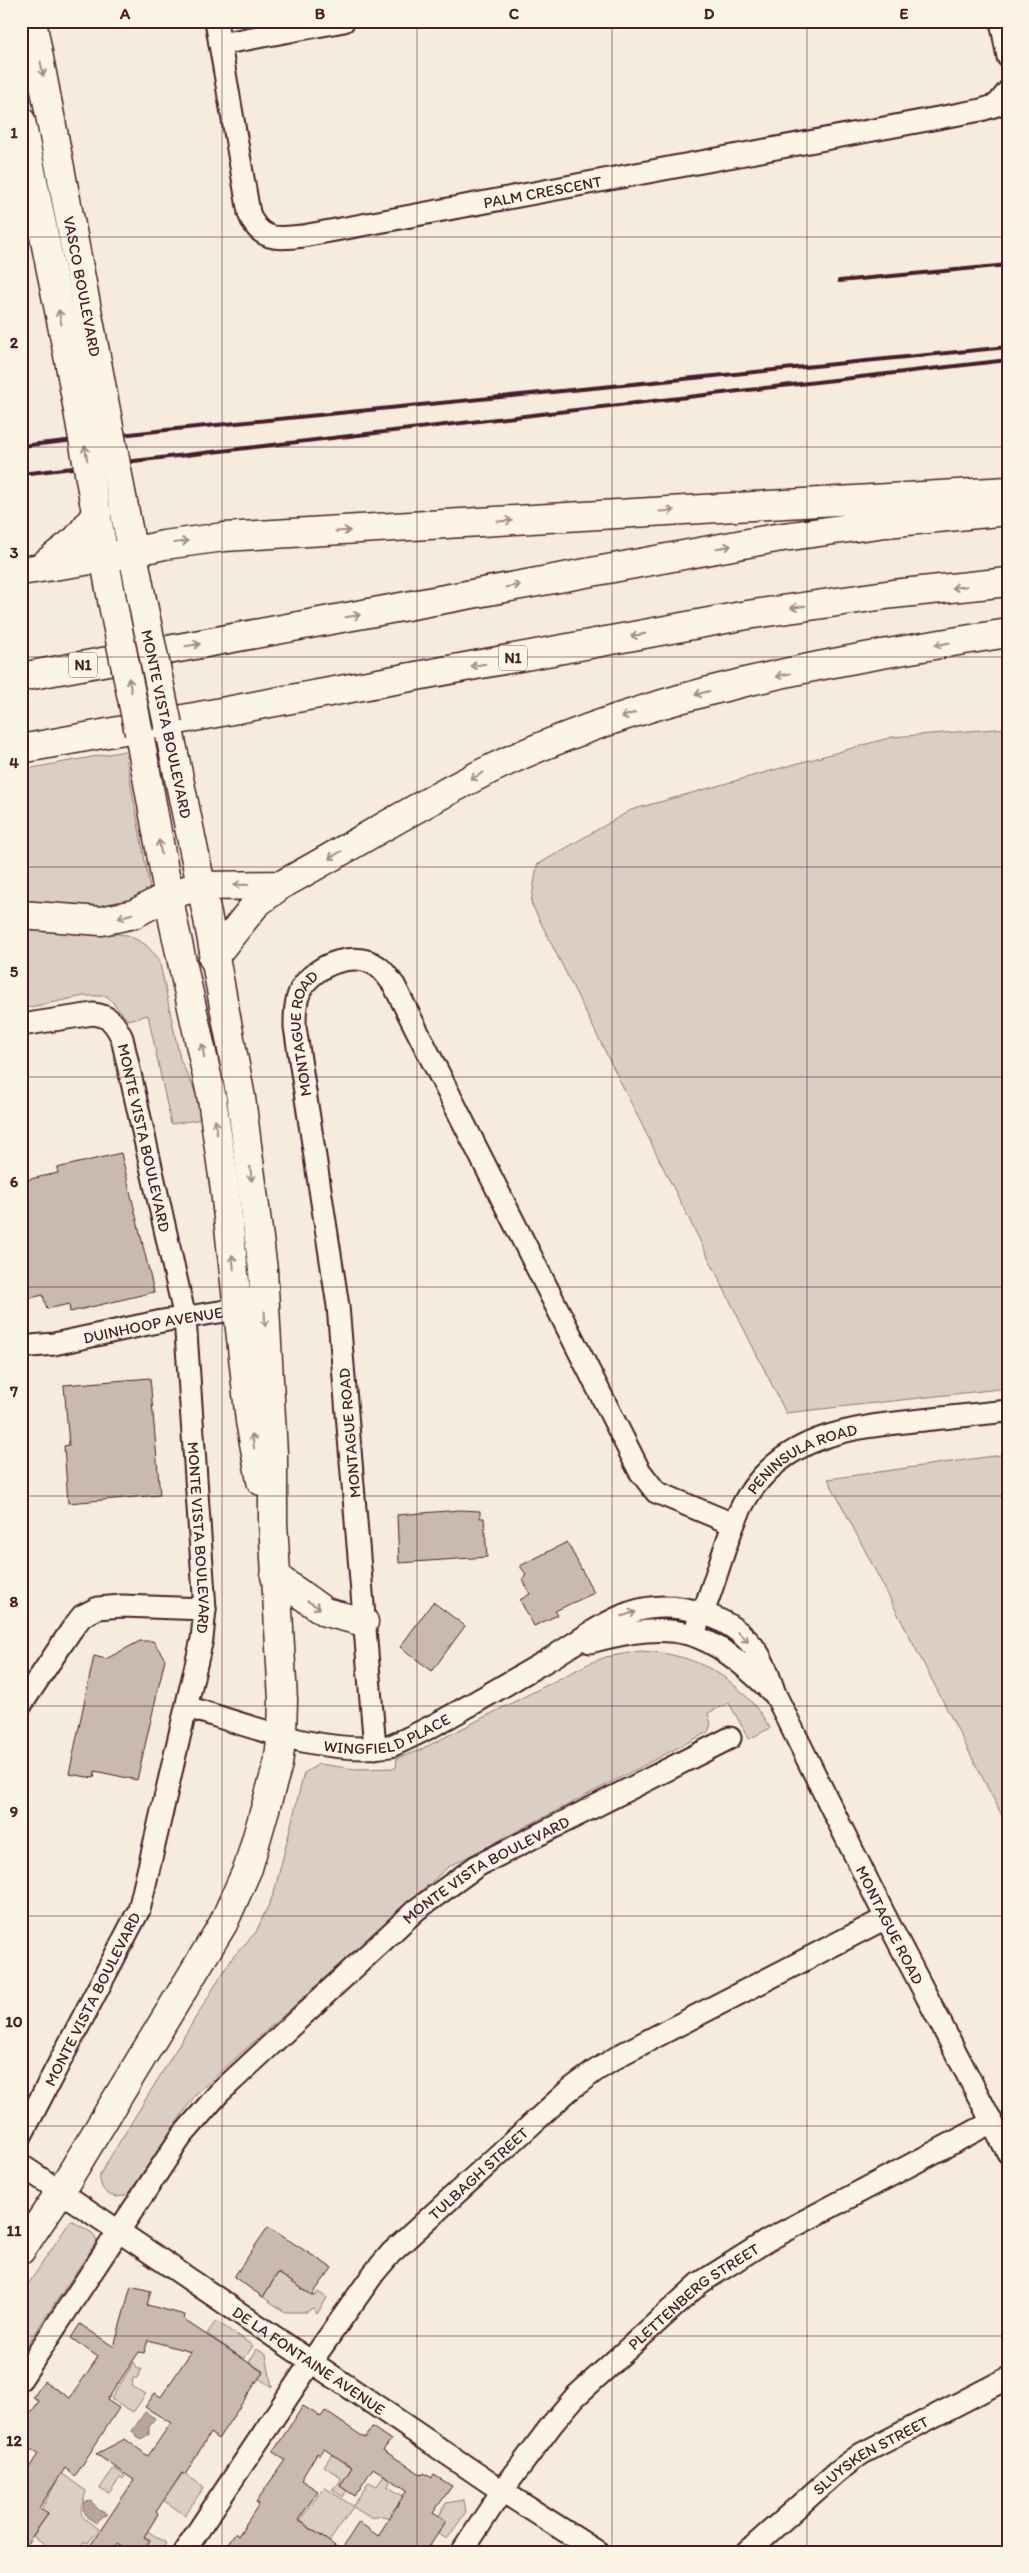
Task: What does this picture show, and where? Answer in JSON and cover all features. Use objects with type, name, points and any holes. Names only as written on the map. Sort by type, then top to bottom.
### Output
[{"type":"main road","name":"VASCO BOULEVARD","points":[[32,21],[133,552]]},
{"type":"main road","name":"VASCO BOULEVARD","points":[[21,121],[70,365],[105,558]]},
{"type":"main road","points":[[30,570],[224,537],[1008,490]]},
{"type":"main road","points":[[30,570],[76,539],[95,507]]},
{"type":"main road","name":"N1","points":[[21,677],[740,544],[877,524],[1008,510]]},
{"type":"main road","name":"MONTE VISTA BOULEVARD","points":[[21,2250],[60,2192],[223,1924],[248,1868],[278,1764],[282,1734],[283,1700],[273,1522],[273,1454],[263,1270],[241,1098],[133,552]]},
{"type":"main road","name":"MONTE VISTA BOULEVARD","points":[[105,558],[169,895],[212,1099],[255,1456],[273,1522]]},
{"type":"main road","name":"N1","points":[[21,749],[765,612],[893,594],[1008,582]]},
{"type":"main road","points":[[213,958],[256,904],[281,885],[493,768],[618,718],[730,685],[1008,633]]},
{"type":"main road","points":[[21,915],[101,921],[115,920],[150,907],[169,895],[200,886],[281,885]]},
{"type":"main road","points":[[275,1576],[325,1612],[364,1622]]},
{"type":"street","name":"PALM CRESCENT","points":[[216,21],[249,213],[259,231],[282,238],[303,236],[981,110],[997,105],[1008,91]]},
{"type":"street","points":[[220,44],[344,21]]},
{"type":"street","points":[[1001,21],[1008,57]]},
{"type":"street","name":"MONTAGUE ROAD","points":[[376,1748],[338,1306],[295,1027],[295,1007],[301,989],[312,976],[324,967],[341,961],[355,960],[380,968],[394,985],[646,1480],[656,1492],[733,1524]]},
{"type":"street","name":"MONTE VISTA BOULEVARD","points":[[21,1025],[93,1014],[104,1015],[113,1021],[126,1050],[185,1318],[206,1610],[202,1639],[187,1707],[139,1910],[21,2136]]},
{"type":"street","name":"DUINHOOP AVENUE","points":[[21,1347],[54,1344],[238,1309],[252,1295],[263,1270]]},
{"type":"street","name":"PENINSULA ROAD","points":[[693,1635],[709,1599],[733,1524],[748,1497],[761,1479],[789,1453],[818,1438],[860,1427],[1008,1411]]},
{"type":"street","points":[[21,1705],[82,1616],[98,1608],[122,1606],[206,1610]]},
{"type":"street","name":"WINGFIELD PLACE","points":[[187,1707],[282,1734],[358,1749],[391,1746],[572,1647],[602,1625],[630,1613],[660,1608],[702,1612]]},
{"type":"street","name":"MONTAGUE ROAD","points":[[702,1612],[731,1627],[753,1647],[767,1670],[775,1694],[886,1918],[1008,2153]]},
{"type":"street","name":"WINGFIELD PLACE","points":[[572,1647],[643,1630],[658,1629],[693,1635]]},
{"type":"street","name":"MONTAGUE ROAD","points":[[693,1635],[707,1640],[735,1658],[775,1694]]},
{"type":"street","name":"MONTE VISTA BOULEVARD","points":[[21,2379],[182,2138],[219,2093],[416,1910],[477,1866],[730,1738]]},
{"type":"street","name":"TULBAGH STREET","points":[[184,2552],[311,2362],[374,2273],[391,2253],[581,2081],[622,2054],[886,1918]]},
{"type":"street","name":"PLETTENBERG STREET","points":[[462,2552],[502,2491],[575,2397],[700,2283],[768,2240],[992,2122]]},
{"type":"street","name":"DE LA FONTAINE AVENUE","points":[[21,2165],[502,2491],[598,2552]]},
{"type":"street","name":"SLUYSKEN STREET","points":[[747,2552],[838,2471],[861,2454],[1008,2378]]},
{"type":"shaded area","points":[[1008,728],[1008,1388],[786,1413],[531,903],[537,865],[631,810],[892,737]]},
{"type":"shaded area","points":[[125,751],[150,889],[143,903],[82,907],[21,905],[21,770]]},
{"type":"shaded area","points":[[21,927],[128,935],[146,945],[159,959],[180,1059],[200,1102],[203,1119],[171,1124],[148,1015],[128,1020],[107,996],[84,996],[21,1009]]},
{"type":"shaded area","points":[[1008,1454],[1008,1827],[828,1479]]},
{"type":"shaded area","points":[[640,1651],[680,1657],[699,1663],[716,1672],[745,1696],[770,1728],[749,1739],[729,1703],[708,1713],[711,1724],[708,1732],[448,1867],[196,2094],[129,2193],[118,2197],[104,2191],[100,2174],[232,1958],[256,1932],[274,1893],[304,1773],[319,1764],[355,1769],[396,1768],[397,1758],[418,1751],[590,1663],[606,1657]]},
{"type":"shaded area","points":[[71,2220],[92,2233],[97,2241],[21,2354],[21,2295]]},
{"type":"shaded area","points":[[278,2273],[312,2295],[315,2296],[318,2292],[327,2298],[317,2314],[313,2308],[307,2312],[285,2312],[263,2297]]},
{"type":"shaded area","points":[[216,2321],[253,2346],[244,2359],[207,2334]]},
{"type":"shaded area","points":[[257,2349],[266,2355],[272,2387],[258,2378],[263,2371],[249,2362]]},
{"type":"shaded area","points":[[134,2362],[138,2369],[142,2369],[137,2378],[133,2378],[132,2386],[146,2394],[133,2412],[111,2399]]},
{"type":"shaded area","points":[[145,2412],[155,2418],[149,2427],[149,2435],[141,2440],[132,2431]]},
{"type":"shaded area","points":[[332,2454],[352,2467],[340,2486],[347,2490],[343,2497],[332,2489],[339,2484],[341,2478],[324,2466]]},
{"type":"shaded area","points":[[114,2468],[125,2476],[123,2479],[120,2478],[109,2493],[100,2488]]},
{"type":"shaded area","points":[[61,2473],[86,2491],[81,2513],[86,2520],[99,2529],[88,2543],[84,2542],[80,2548],[83,2552],[45,2552],[48,2546],[33,2536],[48,2514],[41,2510]]},
{"type":"shaded area","points":[[183,2473],[204,2487],[185,2515],[163,2500]]},
{"type":"shaded area","points":[[384,2475],[391,2479],[388,2487],[405,2497],[391,2512],[392,2518],[382,2516],[371,2518],[353,2507],[329,2542],[300,2520],[324,2487],[353,2506],[369,2482],[377,2486]]},
{"type":"shaded area","points":[[464,2500],[466,2512],[447,2539],[438,2534],[446,2521],[439,2517],[446,2503]]},
{"type":"shaded area","points":[[91,2501],[99,2510],[108,2514],[96,2523],[87,2517],[83,2509],[84,2502]]},
{"type":"shaded area","points":[[118,2512],[166,2543],[160,2552],[142,2552],[150,2540],[130,2527]]},
{"type":"building","points":[[121,1153],[154,1292],[70,1312],[69,1304],[47,1309],[43,1295],[26,1299],[21,1280],[21,1181],[58,1173],[57,1168]]},
{"type":"building","points":[[150,1378],[160,1495],[68,1503],[64,1446],[69,1445],[64,1385]]},
{"type":"building","points":[[460,1510],[480,1511],[480,1518],[484,1518],[487,1557],[399,1563],[397,1515]]},
{"type":"building","points":[[567,1542],[594,1593],[555,1611],[558,1615],[534,1626],[520,1600],[530,1594],[523,1580],[526,1574],[520,1566]]},
{"type":"building","points":[[433,1602],[465,1626],[432,1671],[400,1647]]},
{"type":"building","points":[[140,1641],[153,1641],[165,1659],[137,1780],[95,1771],[94,1778],[69,1774],[94,1656],[106,1659]]},
{"type":"building","points":[[268,2227],[332,2268],[312,2295],[278,2273],[263,2297],[234,2277]]},
{"type":"building","points":[[131,2286],[151,2291],[147,2305],[185,2315],[184,2320],[263,2372],[218,2439],[210,2433],[185,2475],[182,2473],[156,2512],[158,2514],[144,2537],[150,2540],[142,2552],[129,2552],[117,2544],[112,2552],[86,2552],[134,2480],[96,2454],[125,2439],[148,2456],[171,2423],[145,2407],[155,2393],[161,2397],[191,2352],[148,2340],[144,2353],[139,2352],[107,2400],[119,2408],[75,2476],[65,2468],[39,2508],[48,2514],[21,2552],[21,2480],[38,2454],[21,2443],[21,2427],[39,2401],[33,2398],[44,2381],[70,2398],[98,2357],[71,2338],[80,2324],[114,2347]]},
{"type":"building","points":[[303,2406],[321,2417],[325,2411],[365,2438],[372,2427],[391,2440],[383,2450],[422,2475],[424,2473],[432,2478],[434,2475],[452,2486],[433,2513],[446,2521],[426,2552],[222,2552],[235,2533],[238,2536],[259,2504],[256,2502],[285,2460],[273,2452]],"holes":[[[324,2449],[352,2467],[340,2486],[355,2496],[373,2468],[407,2490],[378,2536],[359,2522],[341,2550],[298,2520],[318,2491],[301,2480],[317,2453],[320,2455]]]},
{"type":"railway","points":[[839,281],[1008,265]]},
{"type":"railway","points":[[21,446],[1008,347]]},
{"type":"railway","points":[[21,474],[1008,360]]}]
